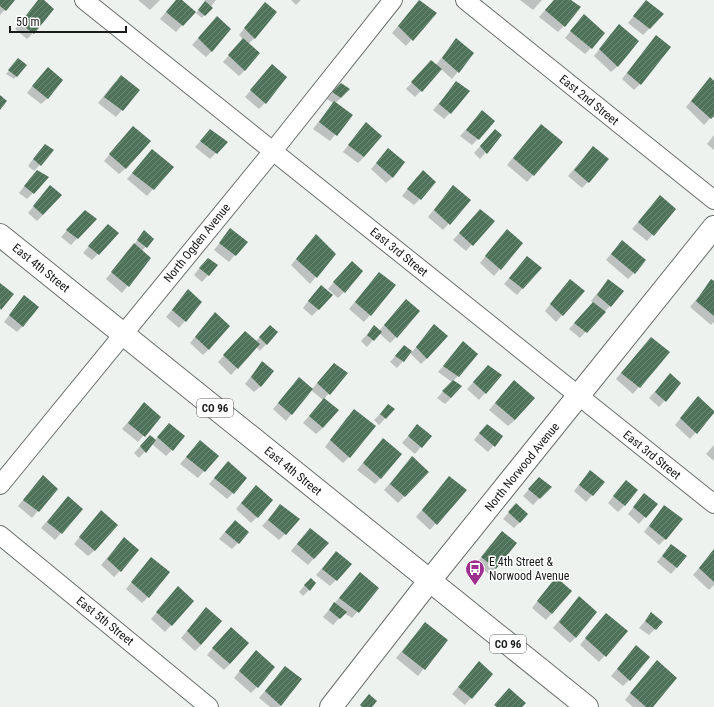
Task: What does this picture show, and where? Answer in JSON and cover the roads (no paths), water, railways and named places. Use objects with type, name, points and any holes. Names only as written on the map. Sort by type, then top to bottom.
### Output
[{"type":"main road","name":"North Norwood Avenue","points":[[331,707],[429,580],[580,396],[714,227]]},
{"type":"main road","name":"East 4th Street","points":[[0,235],[587,707]]},
{"type":"street","name":"East 3rd Street","points":[[84,0],[714,504]]},
{"type":"street","name":"North Ogden Avenue","points":[[0,485],[273,151],[393,0]]},
{"type":"street","name":"East 2nd Street","points":[[465,0],[714,200]]},
{"type":"street","name":"East 5th Street","points":[[0,535],[210,707]]},
{"type":"place","name":"E 4th Street & Norwood Avenue","points":[[475,586]]}]
